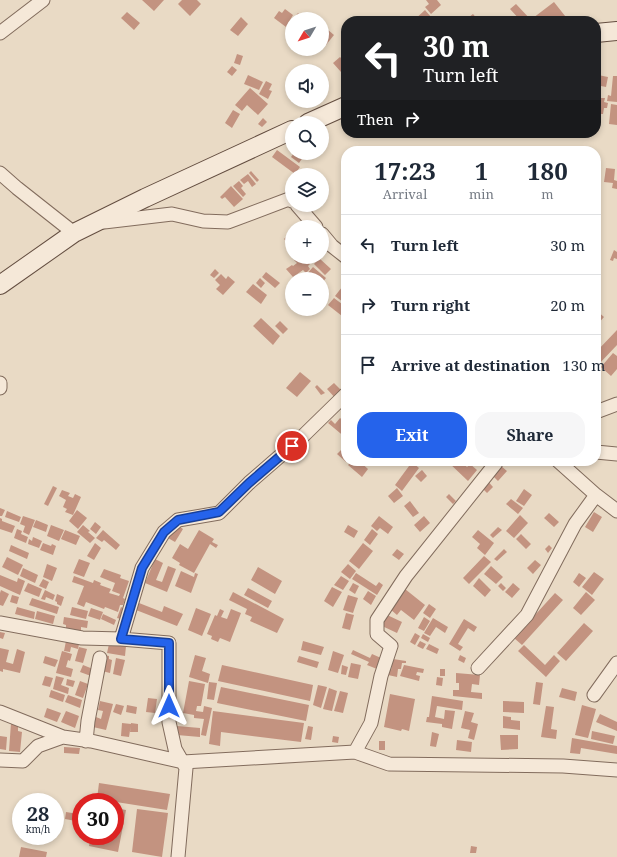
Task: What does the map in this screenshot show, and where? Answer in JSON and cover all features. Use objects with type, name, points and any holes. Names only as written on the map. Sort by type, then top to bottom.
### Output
[{"type":"street","points":[[0,32],[43,0]]},
{"type":"street","points":[[601,33],[617,31]]},
{"type":"street","points":[[324,116],[341,108]]},
{"type":"street","points":[[0,285],[74,234],[152,195],[285,133]]},
{"type":"street","points":[[0,173],[74,234]]},
{"type":"street","points":[[95,223],[172,214],[203,220],[228,222],[285,201]]},
{"type":"street","points":[[303,212],[310,220]]},
{"type":"street","points":[[329,242],[341,252]]},
{"type":"street","points":[[0,383],[0,388]]},
{"type":"street","points":[[121,639],[142,568],[164,532],[178,520],[219,512],[249,483],[303,436],[341,399]]},
{"type":"street","points":[[601,410],[617,404]]},
{"type":"street","points":[[601,452],[617,454]]},
{"type":"street","points":[[355,752],[371,722],[380,676],[391,646],[377,634],[377,620],[406,576],[493,466]]},
{"type":"street","points":[[564,466],[596,495],[617,511]]},
{"type":"street","points":[[478,668],[527,615],[575,524],[596,495]]},
{"type":"street","points":[[0,623],[82,638],[121,639],[169,643],[169,722],[175,749],[186,768],[178,857]]},
{"type":"street","points":[[86,741],[88,721],[100,658]]},
{"type":"street","points":[[594,695],[617,663]]},
{"type":"street","points":[[0,712],[63,737],[183,762],[355,752],[389,764],[563,766],[617,770]]},
{"type":"street","points":[[0,760],[23,761],[38,746],[63,737]]},
{"type":"building","points":[[142,0],[164,0],[154,11]]},
{"type":"building","points":[[182,0],[197,0],[201,4],[190,16],[178,4]]},
{"type":"building","points":[[426,0],[437,0],[441,5],[431,14],[425,7],[429,4]]},
{"type":"building","points":[[554,2],[565,16],[536,16]]},
{"type":"building","points":[[516,4],[527,16],[516,16],[510,9]]},
{"type":"building","points":[[285,9],[289,12],[285,12],[285,26],[274,18],[279,11],[282,13]]},
{"type":"building","points":[[425,10],[430,16],[418,16]]},
{"type":"building","points":[[127,12],[140,23],[134,30],[121,18]]},
{"type":"building","points":[[241,17],[248,24],[238,36],[230,30]]},
{"type":"building","points":[[329,31],[334,35],[329,41]]},
{"type":"building","points":[[237,54],[243,56],[240,65],[234,63]]},
{"type":"building","points":[[340,57],[341,58],[341,72],[333,63]]},
{"type":"building","points":[[232,66],[237,70],[232,76],[227,72]]},
{"type":"building","points":[[248,75],[263,82],[259,90],[244,84]]},
{"type":"building","points":[[601,76],[608,77],[606,87],[601,86]]},
{"type":"building","points":[[613,76],[617,76],[617,102],[607,101],[608,95],[611,96]]},
{"type":"building","points":[[266,81],[272,84],[269,90],[272,91],[268,99],[259,94]]},
{"type":"building","points":[[250,88],[268,104],[258,115],[247,105],[242,111],[235,105]]},
{"type":"building","points":[[601,98],[605,98],[604,102],[608,103],[607,108],[604,108],[603,114],[601,114]]},
{"type":"building","points":[[611,104],[617,105],[617,125],[609,124]]},
{"type":"building","points":[[233,110],[240,114],[232,128],[225,123]]},
{"type":"building","points":[[263,118],[267,122],[262,127],[258,124]]},
{"type":"building","points":[[277,150],[285,156],[285,160],[291,160],[300,167],[287,168],[272,157]]},
{"type":"building","points":[[606,168],[615,169],[614,180],[617,181],[617,189],[612,188],[613,183],[604,182]]},
{"type":"building","points":[[251,171],[259,180],[257,182],[249,173]]},
{"type":"building","points":[[248,174],[256,184],[252,187],[248,181],[244,184],[240,180]]},
{"type":"building","points":[[239,181],[243,186],[241,188],[246,194],[243,197],[233,186]]},
{"type":"building","points":[[231,186],[243,199],[234,207],[225,197],[222,199],[220,197]]},
{"type":"building","points":[[614,250],[617,252],[617,259],[614,258],[613,261],[610,260]]},
{"type":"building","points":[[296,264],[310,264],[308,266],[310,269],[307,272],[303,270],[300,272],[289,272],[286,269],[292,265],[293,266]]},
{"type":"building","points":[[314,264],[326,264],[331,269],[328,272],[322,272]]},
{"type":"building","points":[[313,267],[319,272],[309,272]]},
{"type":"building","points":[[215,269],[219,273],[214,278],[210,275]]},
{"type":"building","points":[[266,272],[280,283],[275,288],[262,277]]},
{"type":"building","points":[[221,274],[226,279],[228,276],[235,282],[223,295],[216,289],[220,285],[215,280]]},
{"type":"building","points":[[260,278],[265,283],[261,288],[256,283]]},
{"type":"building","points":[[253,284],[267,295],[261,304],[246,292]]},
{"type":"building","points":[[341,288],[341,300],[335,296]]},
{"type":"building","points":[[334,298],[341,303],[341,315],[329,306]]},
{"type":"building","points":[[261,318],[280,336],[273,345],[253,326]]},
{"type":"building","points":[[280,321],[288,329],[283,334],[275,326]]},
{"type":"building","points":[[617,330],[617,345],[601,362],[601,347]]},
{"type":"building","points":[[613,353],[617,356],[617,369],[611,376],[601,367]]},
{"type":"building","points":[[300,372],[311,381],[297,397],[286,388]]},
{"type":"building","points":[[334,383],[341,390],[341,396],[337,400],[327,389]]},
{"type":"building","points":[[317,385],[325,393],[321,395],[315,387]]},
{"type":"building","points":[[340,418],[341,419],[341,434],[328,423],[331,420],[335,424]]},
{"type":"building","points":[[341,450],[341,458],[337,454]]},
{"type":"building","points":[[349,466],[365,466],[368,469],[362,477]]},
{"type":"building","points":[[409,466],[417,466],[419,468],[402,491],[395,485]]},
{"type":"building","points":[[452,466],[472,466],[477,470],[468,481]]},
{"type":"building","points":[[501,466],[507,471],[498,481],[493,476]]},
{"type":"building","points":[[422,470],[427,476],[421,482],[415,476]]},
{"type":"building","points":[[486,479],[493,487],[487,493],[479,485]]},
{"type":"building","points":[[53,486],[57,488],[48,506],[44,504]]},
{"type":"building","points":[[397,488],[403,496],[394,503],[388,496]]},
{"type":"building","points":[[524,489],[532,495],[524,506],[516,501]]},
{"type":"building","points":[[62,490],[70,493],[68,496],[73,498],[75,494],[81,497],[73,515],[65,512],[67,509],[63,507],[66,500],[59,496]]},
{"type":"building","points":[[449,494],[456,501],[453,504],[446,497]]},
{"type":"building","points":[[511,499],[523,508],[518,514],[506,504]]},
{"type":"building","points":[[410,501],[419,513],[413,517],[404,506]]},
{"type":"building","points":[[0,508],[5,510],[2,516],[0,516]]},
{"type":"building","points":[[77,510],[87,518],[78,529],[69,521]]},
{"type":"building","points":[[7,511],[21,517],[19,522],[5,517]]},
{"type":"building","points":[[594,512],[602,517],[593,532],[585,527]]},
{"type":"building","points":[[549,513],[559,522],[554,527],[544,518]]},
{"type":"building","points":[[520,515],[528,523],[514,538],[506,531]]},
{"type":"building","points":[[23,516],[35,520],[29,535],[23,532],[25,526],[20,524]]},
{"type":"building","points":[[379,516],[393,527],[388,534],[380,528],[377,531],[371,526]]},
{"type":"building","points":[[424,516],[430,523],[420,532],[414,525]]},
{"type":"building","points":[[0,518],[2,521],[15,526],[12,533],[0,529]]},
{"type":"building","points":[[36,520],[48,525],[46,532],[33,527]]},
{"type":"building","points":[[95,522],[101,527],[96,534],[90,529]]},
{"type":"building","points":[[176,524],[183,529],[175,542],[168,538]]},
{"type":"building","points":[[51,525],[64,530],[59,541],[47,536]]},
{"type":"building","points":[[83,525],[95,538],[90,543],[77,532]]},
{"type":"building","points":[[348,525],[358,531],[354,538],[344,532]]},
{"type":"building","points":[[498,527],[502,530],[493,538],[490,535]]},
{"type":"building","points":[[17,529],[22,531],[21,534],[28,537],[26,543],[14,538]]},
{"type":"building","points":[[372,529],[378,534],[370,545],[364,540]]},
{"type":"building","points":[[65,530],[80,536],[76,545],[61,539]]},
{"type":"building","points":[[103,530],[120,545],[116,550],[104,540],[102,542],[96,538]]},
{"type":"building","points":[[199,530],[214,539],[212,542],[218,545],[216,548],[210,544],[194,573],[179,565],[180,563],[172,558],[180,544],[188,549]]},
{"type":"building","points":[[478,530],[494,543],[485,555],[477,548],[480,544],[472,537]]},
{"type":"building","points":[[521,534],[531,544],[526,549],[516,539]]},
{"type":"building","points":[[33,537],[42,541],[39,548],[28,544],[29,539],[32,541]]},
{"type":"building","points":[[43,543],[56,546],[53,555],[40,550]]},
{"type":"building","points":[[95,543],[101,548],[94,560],[87,556]]},
{"type":"building","points":[[363,543],[373,551],[359,569],[349,561]]},
{"type":"building","points":[[11,545],[29,553],[27,559],[9,551]]},
{"type":"building","points":[[549,545],[552,548],[548,553],[545,549]]},
{"type":"building","points":[[397,549],[404,554],[399,560],[392,555]]},
{"type":"building","points":[[504,549],[507,552],[497,561],[494,559]]},
{"type":"building","points":[[484,556],[491,562],[469,584],[463,578]]},
{"type":"building","points":[[7,557],[23,565],[18,575],[2,567]]},
{"type":"building","points":[[79,559],[90,563],[84,577],[73,573]]},
{"type":"building","points":[[155,559],[163,563],[156,580],[162,582],[168,566],[176,569],[167,592],[145,583]]},
{"type":"building","points":[[535,560],[541,565],[533,574],[527,568]]},
{"type":"building","points":[[47,564],[57,568],[52,581],[43,577]]},
{"type":"building","points":[[348,564],[356,571],[350,579],[341,572]]},
{"type":"building","points":[[491,566],[503,577],[496,584],[484,574]]},
{"type":"building","points":[[258,567],[282,581],[275,594],[251,580]]},
{"type":"building","points":[[23,568],[38,575],[35,583],[20,576]]},
{"type":"building","points":[[104,569],[121,575],[120,578],[129,581],[123,598],[125,599],[123,605],[120,605],[118,612],[105,607],[104,609],[86,602],[84,607],[77,604],[84,586],[72,582],[74,576],[93,583],[94,580],[101,583],[100,585],[111,589],[109,593],[119,596],[120,594],[112,591],[115,583],[100,577]]},
{"type":"building","points":[[181,571],[194,577],[195,573],[198,574],[191,593],[175,586]]},
{"type":"building","points":[[594,572],[604,579],[592,595],[582,587]]},
{"type":"building","points":[[356,573],[376,586],[379,582],[383,585],[377,595],[352,579]]},
{"type":"building","points":[[579,573],[586,578],[579,587],[573,582]]},
{"type":"building","points":[[0,575],[17,582],[18,578],[25,581],[20,595],[0,586]]},
{"type":"building","points":[[341,576],[349,581],[343,590],[334,585]]},
{"type":"building","points":[[479,578],[491,590],[485,597],[473,586]]},
{"type":"building","points":[[43,579],[49,582],[46,589],[39,586]]},
{"type":"building","points":[[28,583],[42,589],[39,597],[24,591]]},
{"type":"building","points":[[353,583],[359,586],[355,594],[349,590]]},
{"type":"building","points":[[501,583],[506,588],[503,591],[498,586]]},
{"type":"building","points":[[513,583],[520,589],[512,598],[505,592]]},
{"type":"building","points":[[332,587],[342,592],[333,607],[324,601]]},
{"type":"building","points":[[248,588],[272,601],[268,608],[244,595]]},
{"type":"building","points":[[405,589],[425,605],[414,620],[401,610],[397,615],[390,609]]},
{"type":"building","points":[[1,590],[9,594],[3,606],[0,605]]},
{"type":"building","points":[[45,590],[55,595],[53,600],[46,597],[45,600],[41,599]]},
{"type":"building","points":[[368,591],[376,596],[371,605],[363,599]]},
{"type":"building","points":[[233,592],[284,619],[277,633],[250,621],[252,617],[245,614],[247,609],[229,600]]},
{"type":"building","points":[[586,592],[595,600],[581,615],[573,608]]},
{"type":"building","points":[[555,593],[563,600],[522,645],[514,638]]},
{"type":"building","points":[[57,594],[64,597],[61,606],[55,601]]},
{"type":"building","points":[[12,595],[19,597],[17,604],[10,602]]},
{"type":"building","points":[[348,595],[358,598],[353,613],[343,610]]},
{"type":"building","points":[[32,598],[59,607],[57,614],[29,605]]},
{"type":"building","points":[[139,603],[162,612],[164,606],[183,614],[177,626],[136,610]]},
{"type":"building","points":[[429,604],[436,609],[430,618],[423,613]]},
{"type":"building","points":[[17,607],[35,612],[34,619],[15,614]]},
{"type":"building","points":[[72,607],[88,611],[86,619],[70,615]]},
{"type":"building","points":[[121,607],[125,609],[121,619],[117,618]]},
{"type":"building","points":[[91,608],[103,612],[100,620],[88,616]]},
{"type":"building","points":[[196,608],[211,614],[202,636],[188,630]]},
{"type":"building","points":[[220,609],[224,611],[221,617],[227,619],[231,609],[241,613],[230,642],[220,638],[218,642],[211,639],[212,636],[207,634],[215,615],[217,616]]},
{"type":"building","points":[[37,611],[55,616],[53,624],[35,619]]},
{"type":"building","points":[[346,613],[354,615],[350,630],[342,628]]},
{"type":"building","points":[[103,614],[116,620],[114,625],[101,619]]},
{"type":"building","points":[[385,614],[402,622],[397,633],[380,625]]},
{"type":"building","points":[[64,617],[88,621],[87,628],[81,627],[81,631],[66,628],[66,625],[63,624]]},
{"type":"building","points":[[424,617],[430,621],[424,631],[418,628]]},
{"type":"building","points":[[433,618],[448,627],[445,633],[436,627],[430,636],[424,633]]},
{"type":"building","points":[[464,619],[477,627],[474,632],[468,628],[458,644],[463,647],[460,651],[449,644]]},
{"type":"building","points":[[584,623],[593,631],[566,661],[557,653]]},
{"type":"building","points":[[0,632],[5,633],[3,639],[0,638]]},
{"type":"building","points":[[415,633],[420,636],[415,645],[410,642]]},
{"type":"building","points":[[423,634],[430,638],[428,642],[421,638]]},
{"type":"building","points":[[66,641],[79,644],[78,649],[71,647],[70,652],[64,651]]},
{"type":"building","points":[[303,641],[324,647],[321,655],[301,650]]},
{"type":"building","points":[[420,641],[426,644],[423,649],[417,646]]},
{"type":"building","points":[[109,644],[126,646],[125,656],[107,653]]},
{"type":"building","points":[[429,644],[439,649],[437,654],[426,649]]},
{"type":"building","points":[[524,645],[545,665],[554,655],[560,661],[546,677],[518,651]]},
{"type":"building","points":[[79,647],[87,649],[83,663],[75,661]]},
{"type":"building","points":[[0,648],[9,650],[6,662],[13,664],[17,649],[25,652],[20,673],[3,669],[3,672],[0,671]]},
{"type":"building","points":[[353,650],[370,658],[372,654],[381,658],[377,669],[367,665],[369,662],[351,654]]},
{"type":"building","points":[[62,651],[72,654],[66,667],[73,669],[71,677],[56,673]]},
{"type":"building","points":[[333,651],[344,655],[338,673],[328,670]]},
{"type":"building","points":[[104,655],[109,656],[109,659],[112,660],[110,673],[102,671]]},
{"type":"building","points":[[195,655],[206,658],[202,671],[210,674],[208,683],[189,677]]},
{"type":"building","points":[[460,655],[466,658],[464,663],[458,660]]},
{"type":"building","points":[[45,656],[58,660],[55,667],[43,663]]},
{"type":"building","points":[[299,656],[319,662],[317,668],[297,662]]},
{"type":"building","points":[[116,658],[125,660],[121,676],[113,674]]},
{"type":"building","points":[[393,659],[406,661],[406,663],[402,663],[401,669],[398,669],[397,677],[388,675],[388,670],[391,670]]},
{"type":"building","points":[[351,663],[361,665],[358,679],[348,677]]},
{"type":"building","points":[[83,665],[93,669],[91,676],[80,672]]},
{"type":"building","points":[[222,665],[313,685],[310,701],[218,681]]},
{"type":"building","points":[[342,665],[348,667],[346,675],[341,674]]},
{"type":"building","points":[[404,665],[424,669],[423,673],[417,672],[416,675],[420,676],[419,681],[400,676]]},
{"type":"building","points":[[440,669],[445,669],[445,676],[440,676]]},
{"type":"building","points":[[456,673],[480,675],[479,685],[472,684],[471,692],[482,693],[482,699],[453,696],[453,690],[459,690],[459,683],[456,683]]},
{"type":"building","points":[[45,676],[53,678],[50,687],[42,685]]},
{"type":"building","points":[[56,676],[64,678],[61,685],[69,688],[68,694],[53,689]]},
{"type":"building","points":[[437,677],[443,678],[442,686],[436,685]]},
{"type":"building","points":[[67,679],[75,681],[73,687],[66,685]]},
{"type":"building","points":[[80,681],[88,684],[83,698],[75,695]]},
{"type":"building","points":[[189,681],[205,684],[201,706],[197,706],[196,711],[203,712],[204,706],[212,708],[206,736],[201,735],[204,719],[194,718],[194,715],[183,713]]},
{"type":"building","points":[[209,682],[217,683],[214,700],[207,699]]},
{"type":"building","points":[[536,682],[543,683],[540,705],[533,704]]},
{"type":"building","points":[[318,685],[327,687],[321,708],[313,705]]},
{"type":"building","points":[[221,687],[309,705],[306,721],[217,703]]},
{"type":"building","points":[[329,688],[337,691],[332,711],[323,709]]},
{"type":"building","points":[[562,688],[577,692],[575,701],[559,697]]},
{"type":"building","points":[[51,690],[65,695],[63,702],[49,697]]},
{"type":"building","points":[[340,691],[348,693],[343,713],[334,711]]},
{"type":"building","points":[[390,694],[415,699],[409,731],[402,729],[401,731],[384,727]]},
{"type":"building","points":[[68,695],[82,700],[80,708],[65,702]]},
{"type":"building","points":[[432,696],[463,701],[462,710],[437,706],[435,717],[444,719],[445,710],[455,711],[452,729],[442,727],[442,724],[426,722],[427,717],[429,717]]},
{"type":"building","points":[[148,698],[157,699],[155,713],[146,712]]},
{"type":"building","points":[[100,701],[113,704],[106,730],[93,727],[96,717],[101,719],[103,711],[98,710]]},
{"type":"building","points":[[503,701],[524,702],[524,713],[503,712]]},
{"type":"building","points":[[116,704],[124,706],[121,715],[113,712]]},
{"type":"building","points":[[127,705],[137,707],[136,714],[126,712]]},
{"type":"building","points":[[582,705],[596,709],[588,738],[575,735]]},
{"type":"building","points":[[546,706],[554,707],[551,729],[557,730],[556,739],[541,737]]},
{"type":"building","points":[[47,708],[61,713],[57,722],[44,717]]},
{"type":"building","points":[[66,711],[79,716],[75,728],[61,722]]},
{"type":"building","points":[[213,711],[304,723],[301,742],[221,732],[220,746],[209,744]]},
{"type":"building","points":[[465,711],[474,713],[471,722],[478,724],[474,740],[468,738],[470,730],[461,728]]},
{"type":"building","points":[[600,714],[617,722],[617,731],[596,722]]},
{"type":"building","points":[[503,716],[511,717],[511,720],[520,721],[520,730],[503,728]]},
{"type":"building","points":[[11,723],[18,723],[18,731],[22,732],[20,752],[9,751]]},
{"type":"building","points":[[122,723],[131,724],[129,737],[121,736]]},
{"type":"building","points":[[131,723],[138,724],[138,732],[130,732]]},
{"type":"building","points":[[177,726],[200,728],[200,737],[177,735]]},
{"type":"building","points":[[308,726],[313,727],[311,740],[305,739]]},
{"type":"building","points":[[592,731],[615,736],[613,744],[591,739]]},
{"type":"building","points":[[432,732],[439,734],[436,747],[430,746]]},
{"type":"building","points":[[500,735],[518,735],[518,749],[501,750]]},
{"type":"building","points":[[0,736],[7,737],[6,750],[0,749]]},
{"type":"building","points":[[333,736],[339,737],[338,743],[332,742]]},
{"type":"building","points":[[572,738],[617,746],[617,754],[581,748],[580,754],[570,753]]},
{"type":"building","points":[[457,740],[472,742],[471,752],[456,750]]},
{"type":"building","points":[[379,741],[385,741],[385,750],[379,750]]},
{"type":"building","points":[[64,747],[80,748],[79,754],[64,753]]},
{"type":"building","points":[[99,783],[170,794],[167,810],[124,803],[124,793],[98,793]]},
{"type":"building","points":[[137,809],[168,813],[162,857],[132,852]]},
{"type":"building","points":[[124,810],[126,810],[124,820]]},
{"type":"building","points":[[66,812],[72,813],[72,820],[65,819]]},
{"type":"building","points":[[89,845],[119,845],[118,852]]},
{"type":"building","points":[[471,846],[477,847],[476,853],[470,853]]},
{"type":"building","points":[[21,847],[47,852],[46,857],[19,857]]},
{"type":"route","points":[[169,706],[169,643],[121,639],[142,568],[164,532],[178,520],[219,512],[249,483],[292,446]]}]
